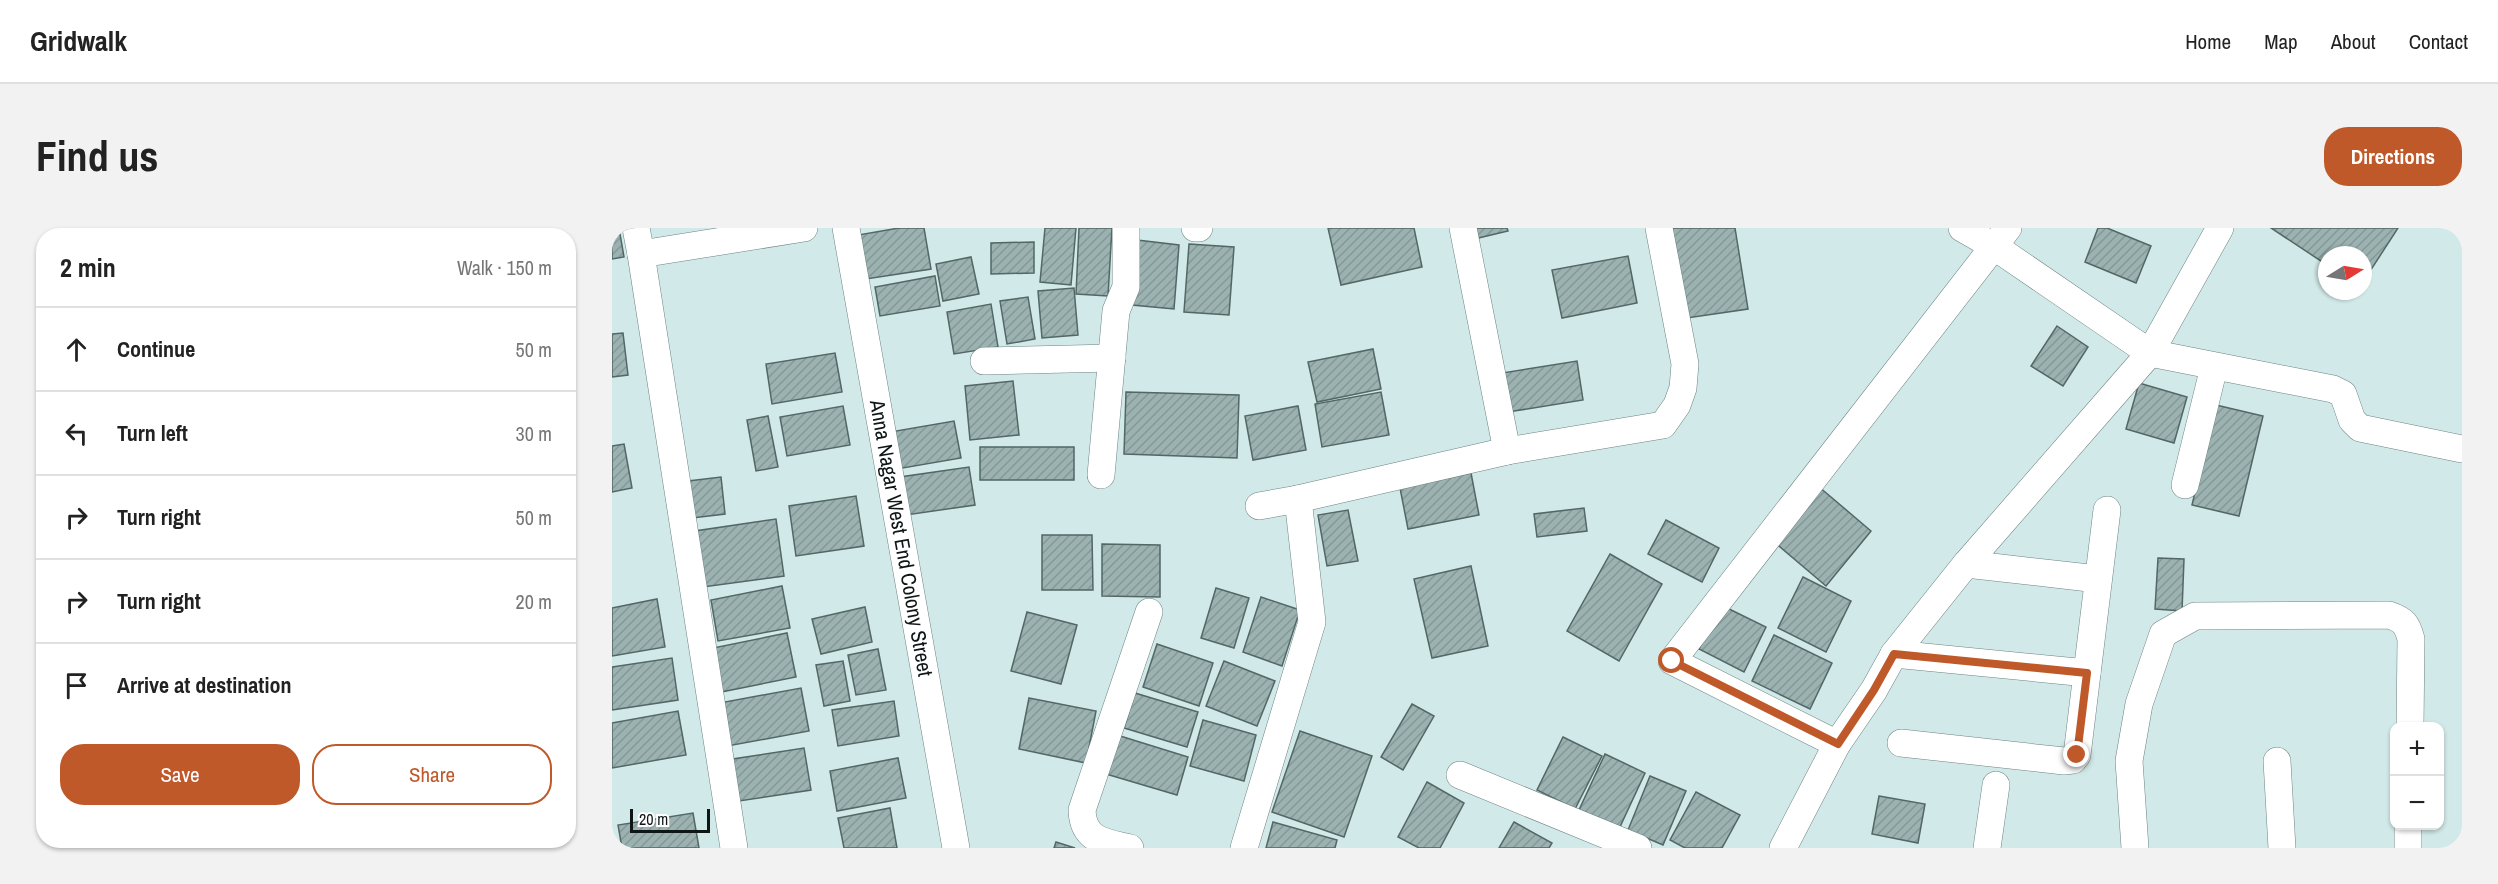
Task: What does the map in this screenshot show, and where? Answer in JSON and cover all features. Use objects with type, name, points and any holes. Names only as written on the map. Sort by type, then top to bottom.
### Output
[{"type":"street","points":[[636,228],[734,848]]},
{"type":"street","points":[[641,254],[804,228]]},
{"type":"street","name":"Anna Nagar West End Colony Street","points":[[846,228],[956,848]]},
{"type":"street","points":[[1101,475],[1116,311],[1126,287],[1126,228]]},
{"type":"street","points":[[1463,228],[1507,450]]},
{"type":"street","points":[[1259,506],[1507,450],[1663,425],[1677,405],[1683,388],[1685,364],[1659,228]]},
{"type":"street","points":[[1962,228],[2001,238],[2150,353],[2333,389],[2343,394],[2352,420],[2360,428],[2462,449]]},
{"type":"street","points":[[1783,848],[1838,744],[1874,690],[1894,654],[1966,564],[2150,353],[2220,228]]},
{"type":"street","points":[[1838,744],[1672,661],[2001,238]]},
{"type":"street","points":[[984,361],[1112,358]]},
{"type":"street","points":[[2185,485],[2214,367]]},
{"type":"street","points":[[1244,848],[1312,622],[1298,499]]},
{"type":"street","points":[[1901,743],[2064,761],[2073,760],[2079,747],[2107,510]]},
{"type":"street","points":[[1966,564],[2098,579]]},
{"type":"street","points":[[1130,848],[1097,839],[1083,822],[1082,810],[1149,612]]},
{"type":"street","points":[[2135,848],[2129,761],[2139,704],[2163,634],[2194,616],[2389,615],[2398,618],[2408,626],[2411,639],[2410,722]]},
{"type":"street","points":[[1894,654],[2087,673]]},
{"type":"street","points":[[2277,761],[2282,848]]},
{"type":"street","points":[[1460,775],[1638,848]]},
{"type":"street","points":[[1987,848],[1996,785]]},
{"type":"street","points":[[2408,830],[2408,848]]},
{"type":"building","points":[[612,228],[619,228],[624,257],[612,259]]},
{"type":"building","points":[[899,228],[924,228],[931,269],[866,279],[858,235]]},
{"type":"building","points":[[1045,228],[1076,228],[1071,285],[1040,282]]},
{"type":"building","points":[[1079,228],[1112,228],[1108,296],[1076,294]]},
{"type":"building","points":[[1328,228],[1414,228],[1422,267],[1341,285]]},
{"type":"building","points":[[1471,228],[1507,228],[1508,231],[1474,239]]},
{"type":"building","points":[[1672,228],[1735,228],[1748,309],[1687,318]]},
{"type":"building","points":[[2098,228],[2107,228],[2151,246],[2136,283],[2085,262]]},
{"type":"building","points":[[2271,228],[2398,228],[2372,268],[2372,246],[2318,246],[2318,259]]},
{"type":"building","points":[[1137,240],[1179,245],[1174,309],[1132,305]]},
{"type":"building","points":[[1034,242],[1034,273],[991,274],[991,243]]},
{"type":"building","points":[[1189,244],[1234,247],[1229,315],[1184,312]]},
{"type":"building","points":[[1628,256],[1637,303],[1562,318],[1552,270]]},
{"type":"building","points":[[971,257],[979,294],[943,301],[936,264]]},
{"type":"building","points":[[935,276],[940,306],[880,316],[875,287]]},
{"type":"building","points":[[1074,288],[1078,335],[1042,338],[1038,291]]},
{"type":"building","points":[[1028,297],[1035,339],[1007,344],[1000,301]]},
{"type":"building","points":[[991,304],[998,347],[954,354],[947,312]]},
{"type":"building","points":[[2057,326],[2088,347],[2063,386],[2031,366]]},
{"type":"building","points":[[623,333],[628,375],[612,377],[612,334]]},
{"type":"building","points":[[1373,349],[1381,389],[1317,402],[1308,362]]},
{"type":"building","points":[[835,353],[842,392],[772,404],[766,364]]},
{"type":"building","points":[[1577,361],[1583,400],[1508,412],[1502,373]]},
{"type":"building","points":[[1013,381],[1019,435],[970,440],[965,386]]},
{"type":"building","points":[[2139,383],[2187,397],[2174,443],[2126,429]]},
{"type":"building","points":[[1126,392],[1239,395],[1237,458],[1124,454]]},
{"type":"building","points":[[1381,392],[1389,435],[1322,447],[1315,404]]},
{"type":"building","points":[[2216,405],[2263,416],[2239,516],[2192,505]]},
{"type":"building","points":[[843,406],[850,445],[787,456],[780,417]]},
{"type":"building","points":[[1298,406],[1306,450],[1253,460],[1245,416]]},
{"type":"building","points":[[768,416],[778,467],[756,471],[747,420]]},
{"type":"building","points":[[954,421],[961,458],[897,469],[890,432]]},
{"type":"building","points":[[624,444],[632,488],[612,492],[612,446]]},
{"type":"building","points":[[980,447],[1074,447],[1074,480],[980,480]]},
{"type":"building","points":[[969,467],[975,505],[906,515],[900,477]]},
{"type":"building","points":[[1471,473],[1479,515],[1408,529],[1400,488]]},
{"type":"building","points":[[721,477],[725,514],[684,519],[680,482]]},
{"type":"building","points":[[1818,486],[1871,531],[1826,586],[1773,541]]},
{"type":"building","points":[[856,496],[864,546],[796,556],[789,506]]},
{"type":"building","points":[[1584,508],[1587,531],[1537,537],[1534,514]]},
{"type":"building","points":[[1348,510],[1358,561],[1327,566],[1318,515]]},
{"type":"building","points":[[776,519],[784,576],[703,587],[695,531]]},
{"type":"building","points":[[1666,520],[1719,548],[1702,582],[1648,554]]},
{"type":"building","points":[[1042,535],[1092,535],[1093,590],[1042,590]]},
{"type":"building","points":[[1102,544],[1160,545],[1160,597],[1102,596]]},
{"type":"building","points":[[1610,554],[1662,584],[1619,661],[1567,631]]},
{"type":"building","points":[[2158,558],[2184,559],[2182,611],[2155,609]]},
{"type":"building","points":[[1471,566],[1488,646],[1432,658],[1414,579]]},
{"type":"building","points":[[1803,577],[1851,601],[1826,652],[1778,628]]},
{"type":"building","points":[[782,586],[790,628],[718,641],[711,600]]},
{"type":"building","points":[[1216,588],[1249,598],[1234,648],[1201,638]]},
{"type":"building","points":[[1261,597],[1300,610],[1282,666],[1243,652]]},
{"type":"building","points":[[657,599],[665,647],[612,656],[612,608]]},
{"type":"building","points":[[1721,605],[1766,627],[1744,672],[1699,649]]},
{"type":"building","points":[[865,607],[872,642],[821,654],[812,619]]},
{"type":"building","points":[[1027,612],[1077,625],[1061,684],[1011,671]]},
{"type":"building","points":[[787,633],[796,677],[721,692],[713,648]]},
{"type":"building","points":[[1774,635],[1832,663],[1810,709],[1752,681]]},
{"type":"building","points":[[1157,644],[1213,663],[1199,706],[1143,687]]},
{"type":"building","points":[[878,649],[886,690],[856,695],[848,655]]},
{"type":"building","points":[[672,658],[678,700],[612,710],[612,667]]},
{"type":"building","points":[[843,661],[850,701],[824,706],[816,665]]},
{"type":"building","points":[[1224,661],[1275,681],[1257,726],[1206,706]]},
{"type":"building","points":[[801,688],[809,731],[722,747],[714,704]]},
{"type":"building","points":[[1135,693],[1198,712],[1187,747],[1124,728]]},
{"type":"building","points":[[1029,698],[1096,711],[1086,763],[1019,749]]},
{"type":"building","points":[[894,701],[899,736],[838,746],[832,710]]},
{"type":"building","points":[[1412,704],[1434,716],[1403,770],[1381,757]]},
{"type":"building","points":[[678,711],[686,755],[612,768],[612,723]]},
{"type":"building","points":[[1203,720],[1256,735],[1244,781],[1190,766]]},
{"type":"building","points":[[1300,731],[1372,756],[1344,837],[1272,812]]},
{"type":"building","points":[[1117,735],[1188,757],[1177,795],[1106,774]]},
{"type":"building","points":[[1563,737],[1602,756],[1575,809],[1537,790]]},
{"type":"building","points":[[804,748],[811,790],[739,801],[733,759]]},
{"type":"building","points":[[1605,754],[1645,773],[1619,829],[1579,810]]},
{"type":"building","points":[[898,758],[906,798],[837,811],[830,771]]},
{"type":"building","points":[[1650,776],[1686,791],[1663,845],[1628,830]]},
{"type":"building","points":[[1427,782],[1464,803],[1440,848],[1419,848],[1398,837]]},
{"type":"building","points":[[1696,792],[1740,815],[1722,848],[1685,848],[1670,840]]},
{"type":"building","points":[[1879,796],[1925,804],[1918,843],[1872,834]]},
{"type":"building","points":[[890,808],[897,848],[844,848],[838,818]]},
{"type":"building","points":[[693,813],[699,848],[622,848],[618,825]]},
{"type":"building","points":[[1273,822],[1337,840],[1335,848],[1266,848]]},
{"type":"building","points":[[1514,822],[1552,843],[1549,848],[1499,848]]},
{"type":"building","points":[[1056,842],[1075,848],[1054,848]]},
{"type":"route","points":[[1672,661],[1838,744],[1874,690],[1894,654],[2087,673],[2077,755]]}]
